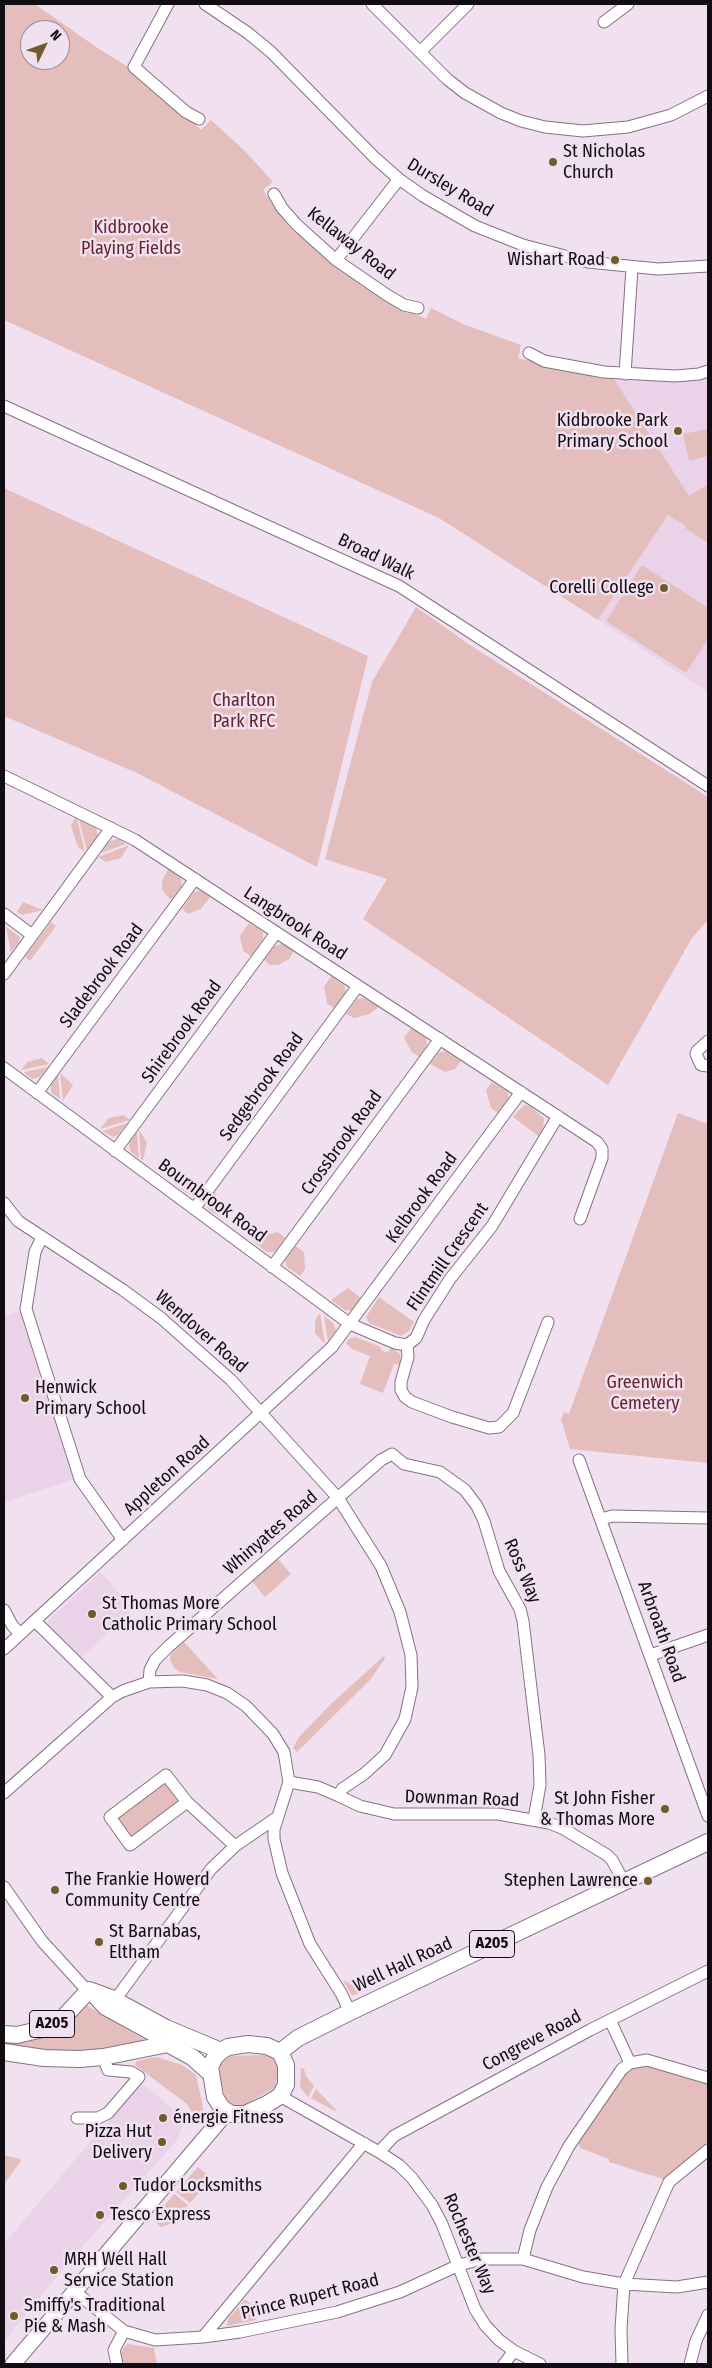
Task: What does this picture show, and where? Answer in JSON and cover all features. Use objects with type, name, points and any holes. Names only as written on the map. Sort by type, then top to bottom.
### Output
[{"type":"highway","name":"Well Hall Road","points":[[280,2052],[298,2038],[350,2012],[708,1842]]},
{"type":"highway","name":"A205","points":[[4,2034],[17,2035],[47,2028],[62,2018],[89,1990],[115,2000],[166,2028],[221,2051]]},
{"type":"highway","name":"A205","points":[[4,2052],[64,2060],[103,2057],[168,2044]]},
{"type":"highway","points":[[168,2044],[192,2057],[210,2073]]},
{"type":"highway","points":[[248,2044],[267,2046],[280,2052],[286,2065],[287,2078],[280,2096],[245,2114],[227,2112],[215,2097],[210,2073],[211,2063],[221,2051],[228,2047],[248,2044]]},
{"type":"main road","points":[[13,2364],[227,2112]]},
{"type":"street","points":[[168,4],[134,66],[186,112],[199,119]]},
{"type":"street","name":"Dursley Road","points":[[205,4],[248,33],[271,52],[375,158],[399,179],[448,212],[502,238],[565,257],[632,268],[708,266]]},
{"type":"street","points":[[372,4],[447,78],[484,105],[521,121],[554,128],[601,131],[628,127],[670,115],[708,96]]},
{"type":"street","points":[[420,52],[468,4]]},
{"type":"street","points":[[604,22],[628,4]]},
{"type":"street","points":[[336,260],[399,179]]},
{"type":"street","name":"Kellaway Road","points":[[274,194],[282,208],[296,224],[336,260],[404,305],[418,308]]},
{"type":"street","points":[[624,374],[632,268]]},
{"type":"street","points":[[529,353],[544,361],[624,374],[675,376],[699,374],[708,371]]},
{"type":"street","name":"Broad Walk","points":[[4,406],[399,586],[708,786]]},
{"type":"street","name":"Langbrook Road","points":[[4,776],[111,828],[195,879],[558,1116]]},
{"type":"street","points":[[4,974],[111,828]]},
{"type":"street","name":"Sladebrook Road","points":[[36,1093],[195,879]]},
{"type":"street","points":[[4,914],[32,935]]},
{"type":"street","name":"Shirebrook Road","points":[[115,1151],[276,932]]},
{"type":"street","name":"Sedgebrook Road","points":[[194,1209],[358,986]]},
{"type":"street","name":"Crossbrook Road","points":[[272,1267],[440,1039]]},
{"type":"street","points":[[708,1041],[696,1054],[701,1065],[708,1066]]},
{"type":"street","name":"Bournbrook Road","points":[[4,1068],[350,1324],[395,1343],[407,1345]]},
{"type":"street","name":"Kelbrook Road","points":[[350,1324],[521,1092]]},
{"type":"street","points":[[558,1116],[597,1142],[602,1149],[602,1158],[580,1219]]},
{"type":"street","name":"Flintmill Crescent","points":[[407,1345],[416,1338],[428,1313],[450,1279],[492,1226],[558,1116]]},
{"type":"street","name":"Wendover Road","points":[[4,1203],[18,1221]]},
{"type":"street","name":"Wendover Road","points":[[4,1217],[18,1221],[123,1290],[196,1347],[262,1412],[305,1459],[338,1498],[371,1548],[392,1590],[406,1633],[413,1670],[410,1703],[393,1744],[376,1764],[349,1783],[339,1796]]},
{"type":"street","points":[[42,1237],[35,1252],[26,1309],[80,1479],[123,1540]]},
{"type":"street","points":[[407,1345],[408,1357],[401,1382],[401,1390],[405,1397],[412,1402],[452,1417],[489,1428],[499,1427],[513,1414],[548,1322]]},
{"type":"street","name":"Appleton Road","points":[[4,1649],[321,1358],[350,1324]]},
{"type":"street","name":"Whinyates Road","points":[[148,1682],[154,1660],[387,1455]]},
{"type":"street","name":"Ross Way","points":[[387,1455],[396,1456],[409,1466],[440,1472],[465,1490],[477,1506],[484,1521],[500,1571],[520,1609],[539,1755],[540,1785],[534,1819]]},
{"type":"street","name":"Arbroath Road","points":[[579,1460],[602,1519],[708,1816]]},
{"type":"street","points":[[602,1519],[612,1516],[708,1518]]},
{"type":"street","points":[[4,1610],[12,1625],[20,1634]]},
{"type":"street","points":[[35,1621],[112,1697]]},
{"type":"street","points":[[650,1655],[708,1635]]},
{"type":"street","points":[[4,1793],[112,1697],[123,1691],[148,1682],[168,1680],[206,1685],[227,1693],[246,1706],[263,1722],[280,1746],[287,1766],[289,1782],[284,1801],[276,1818],[274,1839],[290,1897],[314,1951],[341,1993],[350,2012]]},
{"type":"street","points":[[187,1802],[130,1845],[110,1817],[166,1775],[187,1802],[234,1846]]},
{"type":"street","name":"Downman Road","points":[[289,1782],[318,1788],[360,1806],[394,1814],[498,1814],[534,1819],[562,1828],[607,1855],[612,1860],[624,1882]]},
{"type":"street","points":[[115,2000],[211,1869],[234,1846],[276,1818]]},
{"type":"street","points":[[4,1888],[42,1941],[89,1990],[104,2009],[168,2044]]},
{"type":"street","name":"Congreve Road","points":[[379,2152],[394,2136],[610,2020],[708,1971]]},
{"type":"street","points":[[610,2020],[630,2063]]},
{"type":"street","points":[[77,2118],[98,2118],[108,2113],[139,2077],[131,2072],[108,2070],[103,2057]]},
{"type":"street","points":[[523,2259],[536,2211],[569,2146],[622,2069],[638,2060],[654,2061],[708,2078]]},
{"type":"street","name":"Rochester Way","points":[[280,2096],[399,2165],[424,2192],[442,2224],[475,2309],[495,2335],[514,2351],[540,2364]]},
{"type":"street","points":[[203,2338],[364,2143]]},
{"type":"street","points":[[622,2364],[621,2322],[624,2284],[664,2191],[674,2178],[708,2150]]},
{"type":"street","name":"Prince Rupert Road","points":[[74,2291],[124,2331],[155,2340],[203,2338],[337,2312],[400,2292],[459,2265],[482,2259],[523,2259],[583,2277],[624,2284],[677,2287],[708,2282]]},
{"type":"street","points":[[690,2364],[696,2341],[708,2315]]},
{"type":"street","points":[[118,2364],[114,2350],[124,2331]]},
{"type":"street","points":[[504,2364],[514,2351]]},
{"type":"shaded area","points":[[612,376],[708,376],[708,692],[598,620],[668,515]]},
{"type":"shaded area","name":"Henwick Primary School","points":[[20,1311],[73,1480],[4,1502],[4,1316]]},
{"type":"shaded area","name":"St Thomas More Catholic Primary School","points":[[100,1572],[134,1609],[81,1658],[49,1627],[48,1621]]},
{"type":"shaded area","points":[[145,2085],[180,2115],[183,2122],[178,2139],[70,2261],[4,2341],[4,2244],[137,2086]]},
{"type":"green space","name":"Kidbrooke Playing Fields","points":[[4,4],[35,4],[58,20],[20,20],[20,70],[70,70],[70,29],[133,70],[201,130],[211,120],[246,152],[273,182],[263,190],[288,226],[332,261],[409,311],[426,319],[431,308],[463,324],[521,345],[518,358],[560,368],[612,376],[689,496],[708,484],[708,543],[668,515],[598,620],[439,518],[4,320]]},
{"type":"green space","points":[[708,429],[708,456],[689,461],[683,434]]},
{"type":"green space","name":"Charlton Park RFC","points":[[4,488],[368,656],[317,867],[137,773],[4,716]]},
{"type":"green space","points":[[642,565],[708,608],[708,639],[686,673],[606,621]]},
{"type":"green space","points":[[416,607],[470,645],[708,797],[708,920],[692,938],[608,1085],[363,919],[387,879],[325,859],[372,682]]},
{"type":"green space","points":[[75,818],[77,819],[85,852],[78,847],[71,826]]},
{"type":"green space","points":[[79,820],[96,828],[98,835],[87,850]]},
{"type":"green space","points":[[118,839],[126,844],[101,853],[110,841]]},
{"type":"green space","points":[[129,845],[121,858],[106,862],[98,857]]},
{"type":"green space","points":[[168,869],[181,878],[182,886],[171,900],[162,890],[162,881]]},
{"type":"green space","points":[[200,890],[210,897],[201,909],[188,914],[182,909],[193,893]]},
{"type":"green space","points":[[23,902],[43,910],[22,915],[17,912]]},
{"type":"green space","points":[[51,922],[56,926],[30,961],[25,957]]},
{"type":"green space","points":[[249,923],[263,932],[263,939],[251,956],[243,951],[240,936]]},
{"type":"green space","points":[[6,927],[20,937],[11,952]]},
{"type":"green space","points":[[282,944],[294,951],[289,959],[278,965],[270,965],[264,960],[275,946]]},
{"type":"green space","points":[[331,976],[344,985],[346,992],[334,1008],[327,1003],[324,987]]},
{"type":"green space","points":[[364,998],[379,1007],[370,1014],[354,1018],[346,1014],[357,999]]},
{"type":"green space","points":[[411,1028],[426,1038],[427,1045],[419,1057],[412,1052],[404,1038]]},
{"type":"green space","points":[[445,1051],[461,1061],[455,1069],[445,1072],[430,1064],[438,1053]]},
{"type":"green space","points":[[42,1058],[49,1064],[21,1070],[27,1062]]},
{"type":"green space","points":[[48,1067],[40,1077],[32,1079],[24,1072]]},
{"type":"green space","points":[[60,1073],[73,1085],[63,1101]]},
{"type":"green space","points":[[58,1075],[60,1099],[51,1092],[51,1085]]},
{"type":"green space","points":[[492,1082],[508,1092],[509,1099],[498,1113],[491,1108],[486,1090]]},
{"type":"green space","points":[[524,1105],[530,1106],[544,1118],[543,1129],[545,1131],[541,1138],[513,1117]]},
{"type":"green space","name":"Greenwich Cemetery","points":[[678,1113],[708,1124],[708,1463],[570,1449],[561,1419],[564,1412],[569,1414]]},
{"type":"green space","points":[[123,1115],[130,1120],[100,1129],[109,1118]]},
{"type":"green space","points":[[127,1123],[118,1135],[112,1137],[103,1131]]},
{"type":"green space","points":[[139,1130],[147,1143],[143,1160],[141,1159]]},
{"type":"green space","points":[[137,1132],[139,1158],[131,1152],[129,1147],[130,1141]]},
{"type":"green space","points":[[204,1183],[197,1194],[190,1195],[180,1188]]},
{"type":"green space","points":[[215,1191],[218,1216],[207,1208],[207,1201]]},
{"type":"green space","points":[[278,1232],[285,1238],[275,1252],[267,1252],[254,1242],[262,1236]]},
{"type":"green space","points":[[296,1246],[304,1252],[305,1269],[300,1276],[287,1267],[285,1260]]},
{"type":"green space","points":[[348,1288],[361,1298],[353,1310],[345,1310],[331,1300]]},
{"type":"green space","points":[[379,1297],[414,1322],[409,1331],[401,1336],[369,1323],[366,1317]]},
{"type":"green space","points":[[320,1313],[325,1344],[315,1333],[315,1320]]},
{"type":"green space","points":[[324,1316],[333,1323],[336,1330],[328,1341]]},
{"type":"green space","points":[[355,1337],[381,1347],[381,1350],[388,1353],[391,1347],[400,1354],[401,1365],[394,1364],[383,1393],[360,1384],[370,1356],[352,1349],[346,1343],[349,1339]]},
{"type":"green space","points":[[278,1559],[291,1574],[265,1597],[252,1581]]},
{"type":"green space","points":[[184,1642],[218,1679],[180,1672],[174,1668],[170,1660],[171,1654]]},
{"type":"green space","points":[[385,1655],[384,1660],[370,1680],[297,1752],[293,1748],[299,1737],[332,1703]]},
{"type":"green space","points":[[164,1782],[168,1783],[180,1800],[134,1837],[129,1836],[118,1820],[119,1815]]},
{"type":"green space","points":[[343,1980],[358,1988],[365,1990],[352,1996]]},
{"type":"green space","points":[[86,2005],[145,2040],[74,2054],[4,2047],[4,2040]]},
{"type":"green space","points":[[264,2055],[272,2058],[278,2065],[276,2087],[244,2105],[236,2106],[229,2104],[225,2097],[219,2072],[222,2060],[230,2056]]},
{"type":"green space","points":[[157,2057],[182,2065],[196,2075],[203,2107],[203,2116],[199,2120],[197,2121],[187,2104],[135,2065],[136,2061]]},
{"type":"green space","points":[[641,2066],[653,2067],[708,2083],[708,2145],[666,2180],[609,2162],[609,2159],[580,2148],[578,2142],[626,2072],[631,2068]]},
{"type":"green space","points":[[301,2068],[304,2069],[306,2076],[314,2086],[308,2097],[300,2087]]},
{"type":"green space","points":[[316,2089],[336,2110],[337,2112],[311,2098]]},
{"type":"green space","points":[[4,2155],[20,2159],[21,2161],[4,2184]]},
{"type":"green space","points":[[198,2167],[206,2174],[205,2186],[190,2203],[176,2192]]},
{"type":"green space","points":[[174,2194],[188,2205],[173,2223],[161,2227],[153,2220]]},
{"type":"green space","points":[[245,2299],[255,2308],[256,2320],[227,2326],[228,2319]]},
{"type":"green space","points":[[128,2344],[154,2348],[157,2364],[123,2364],[121,2354],[124,2347]]},
{"type":"place","name":"St Nicholas Church","points":[[553,162]]},
{"type":"place","name":"Wishart Road","points":[[615,260]]},
{"type":"place","name":"Kidbrooke Park Primary School","points":[[678,431]]},
{"type":"place","name":"Corelli College","points":[[664,588]]},
{"type":"place","name":"Henwick Primary School","points":[[25,1398]]},
{"type":"place","name":"St Thomas More Catholic Primary School","points":[[92,1614]]},
{"type":"place","name":"St John Fisher & Thomas More","points":[[665,1809]]},
{"type":"place","name":"Stephen Lawrence","points":[[648,1881]]},
{"type":"place","name":"The Frankie Howerd Community Centre","points":[[55,1890]]},
{"type":"place","name":"St Barnabas, Eltham","points":[[99,1942]]},
{"type":"place","name":"énergie Fitness","points":[[163,2118]]},
{"type":"place","name":"Pizza Hut Delivery","points":[[162,2142]]},
{"type":"place","name":"Tudor Locksmiths","points":[[123,2186]]},
{"type":"place","name":"Tesco Express","points":[[100,2215]]},
{"type":"place","name":"MRH Well Hall Service Station","points":[[54,2270]]},
{"type":"place","name":"Smiffy's Traditional Pie & Mash","points":[[14,2316]]}]
